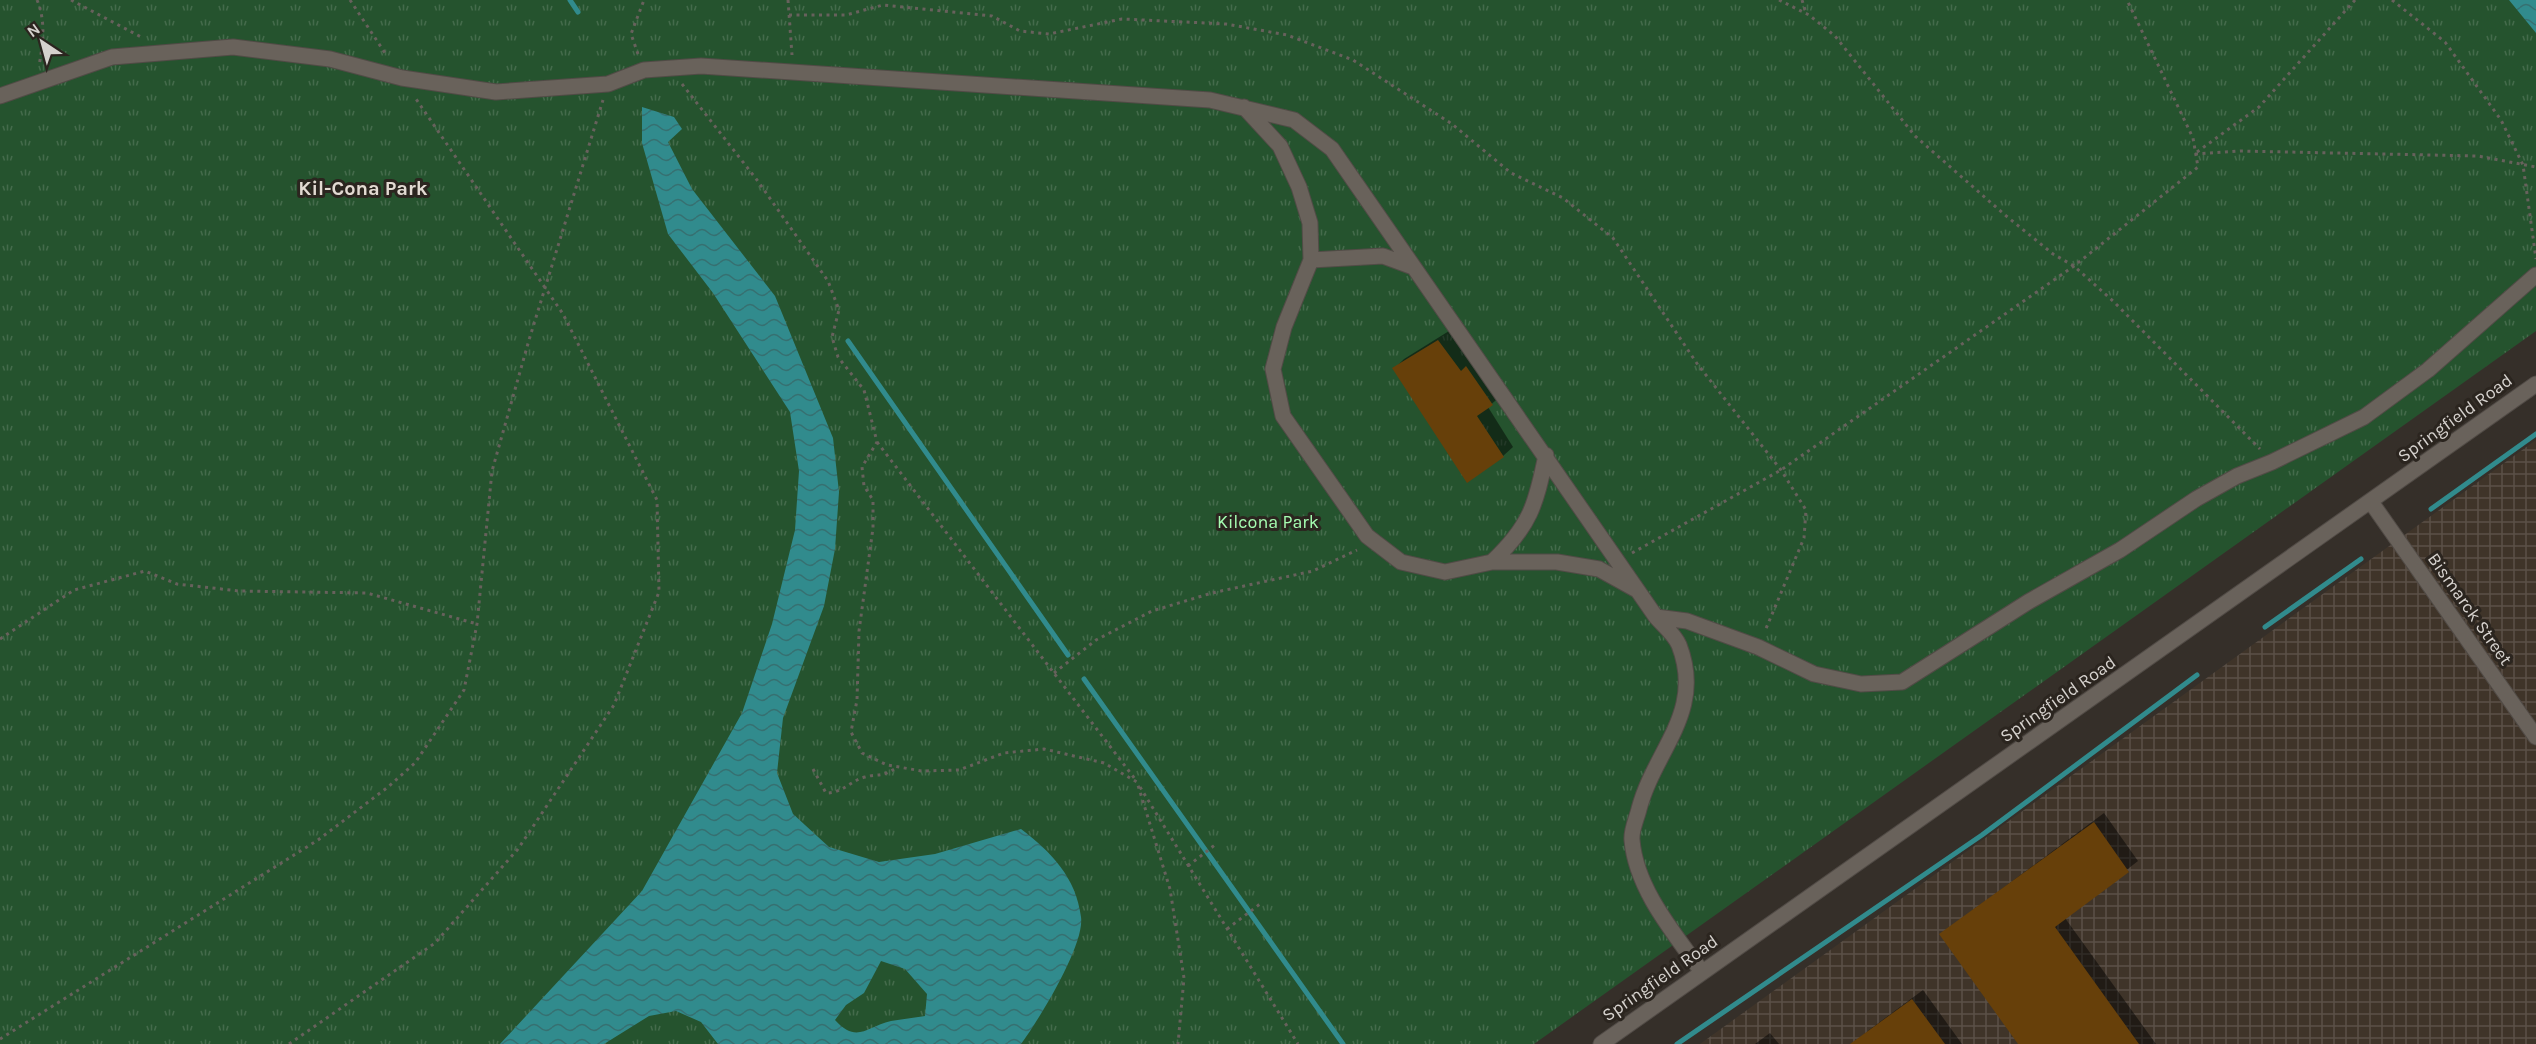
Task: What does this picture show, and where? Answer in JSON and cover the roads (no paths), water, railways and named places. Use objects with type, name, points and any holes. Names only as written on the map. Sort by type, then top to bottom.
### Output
[{"type":"street","points":[[0,96],[112,57],[166,50],[233,47],[330,59],[402,78],[496,92],[608,84],[644,70],[701,66],[1210,100],[1294,120],[1332,149],[1546,455],[1637,590],[1656,617],[1679,643],[1687,681],[1684,711],[1643,794],[1632,838],[1644,885],[1675,935],[1702,972]]},
{"type":"street","points":[[1244,107],[1280,146],[1299,187],[1310,223],[1311,260],[1284,327],[1273,369],[1283,416],[1367,536],[1401,562],[1445,572],[1492,562],[1557,562],[1599,569],[1637,590]]},
{"type":"street","points":[[1311,260],[1383,256],[1413,267]]},
{"type":"street","points":[[1656,617],[1687,621],[1758,646],[1814,674],[1861,684],[1902,682],[2028,602],[2120,550],[2196,499],[2236,476],[2272,462],[2364,417],[2392,398],[2536,275]]},
{"type":"street","name":"Springfield Road","points":[[1601,1044],[2536,384]]},
{"type":"street","points":[[1492,562],[1512,543],[1529,519],[1538,495],[1546,455]]},
{"type":"street","name":"Bismarck Street","points":[[2371,502],[2536,737]]},
{"type":"water","points":[[2509,0],[2536,0],[2536,33]]},
{"type":"water","points":[[642,107],[674,117],[682,129],[668,142],[692,189],[775,296],[833,438],[839,492],[835,549],[824,606],[783,718],[777,773],[793,814],[829,847],[879,862],[935,854],[1021,829],[1052,856],[1074,890],[1081,917],[1080,930],[1076,945],[1059,982],[1021,1044],[718,1044],[701,1022],[676,1011],[649,1016],[604,1044],[500,1044],[642,891],[742,713],[772,624],[795,530],[799,471],[790,412],[713,293],[668,234],[642,143]],"holes":[[[881,961],[905,969],[927,994],[925,1016],[891,1021],[862,1032],[850,1031],[835,1020],[846,1005],[864,993]]]},
{"type":"waterway","points":[[570,0],[578,12]]},
{"type":"waterway","points":[[848,341],[1068,655]]},
{"type":"waterway","points":[[2431,509],[2536,434]]},
{"type":"waterway","points":[[2265,627],[2361,559]]},
{"type":"waterway","points":[[1677,1044],[1982,835],[2197,675]]},
{"type":"waterway","points":[[1084,679],[1343,1044]]},
{"type":"district","name":"Kil-Cona Park","points":[[363,188]]},
{"type":"park label","name":"Kilcona Park","points":[[1268,522]]}]
